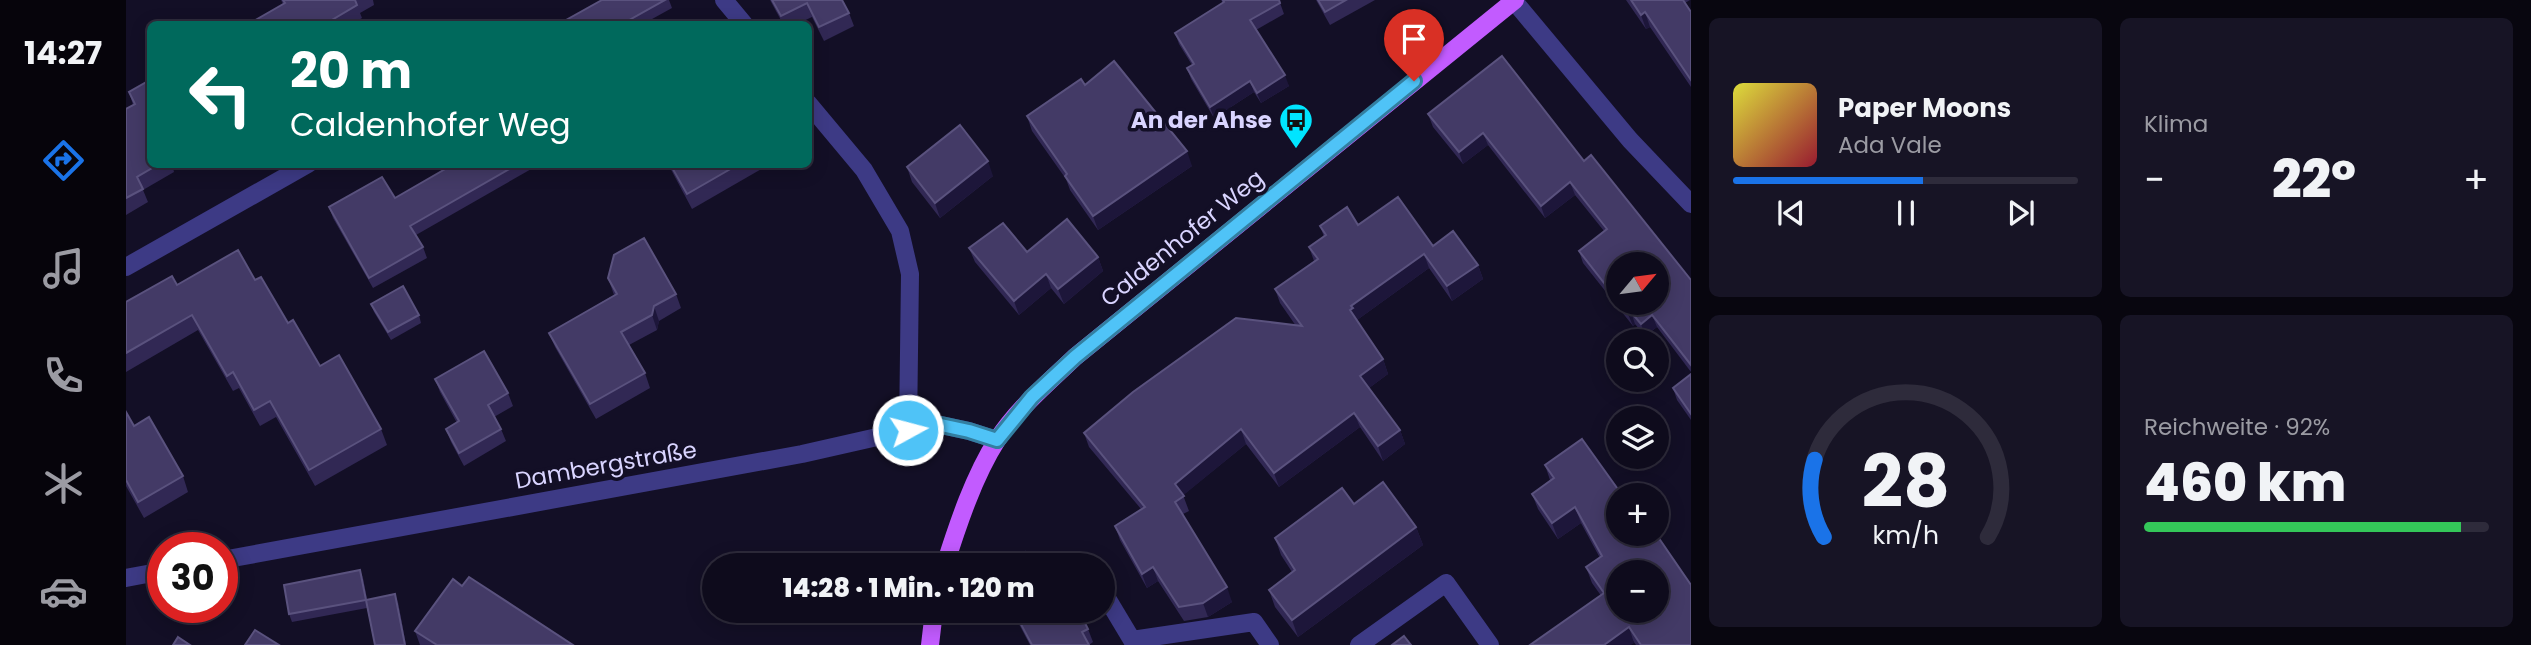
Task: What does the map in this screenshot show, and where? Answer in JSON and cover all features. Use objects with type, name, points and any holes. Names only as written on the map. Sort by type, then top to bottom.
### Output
[{"type":"main road","name":"Caldenhofer Weg","points":[[949,553],[962,512],[997,440],[1032,397],[1075,357],[1514,0]]},
{"type":"main road","points":[[929,645],[932,623]]},
{"type":"street","points":[[724,0],[742,21]]},
{"type":"street","points":[[1514,0],[1630,140],[1691,204]]},
{"type":"street","points":[[812,108],[864,170],[900,231],[909,274],[908,430]]},
{"type":"street","points":[[126,267],[301,168]]},
{"type":"street","name":"Dambergstraße","points":[[238,557],[802,454],[908,430],[941,425],[997,440]]},
{"type":"street","points":[[126,578],[147,574]]},
{"type":"street","points":[[1359,645],[1446,583],[1490,645]]},
{"type":"street","points":[[1115,612],[1132,640],[1254,622],[1270,645]]},
{"type":"building","points":[[283,0],[355,0],[357,5],[330,21],[254,21],[285,3]]},
{"type":"building","points":[[602,0],[665,0],[627,21],[564,21]]},
{"type":"building","points":[[772,0],[842,0],[849,13],[819,27],[807,3],[781,16]]},
{"type":"building","points":[[1223,0],[1279,0],[1280,3],[1250,20],[1285,75],[1257,93],[1250,81],[1210,107],[1187,68],[1194,64],[1175,33],[1224,2]]},
{"type":"building","points":[[1318,0],[1346,0],[1325,12]]},
{"type":"building","points":[[1631,0],[1683,0],[1691,12],[1691,80],[1645,12],[1641,15]]},
{"type":"building","points":[[1502,56],[1584,161],[1591,155],[1669,252],[1606,252],[1606,285],[1579,251],[1607,229],[1570,182],[1541,206],[1483,133],[1459,152],[1428,114]]},
{"type":"building","points":[[1114,61],[1187,151],[1093,216],[1027,116],[1081,79],[1085,85]]},
{"type":"building","points":[[147,82],[147,168],[152,168],[137,177],[143,189],[126,198],[126,109],[135,104],[129,92]]},
{"type":"building","points":[[960,125],[988,161],[935,203],[907,167]]},
{"type":"building","points":[[447,168],[511,168],[410,226],[423,247],[369,278],[329,207],[382,177],[395,198]]},
{"type":"building","points":[[672,168],[732,168],[687,194]]},
{"type":"building","points":[[1398,197],[1433,246],[1453,231],[1478,265],[1447,286],[1424,254],[1351,306],[1353,308],[1350,310],[1383,359],[1360,376],[1400,430],[1378,446],[1354,413],[1274,473],[1241,429],[1175,484],[1184,496],[1175,502],[1227,587],[1203,603],[1179,607],[1153,567],[1142,574],[1115,526],[1145,507],[1084,433],[1133,392],[1236,318],[1302,326],[1275,289],[1318,259],[1309,247],[1326,235],[1320,226],[1347,207],[1358,225]]},
{"type":"building","points":[[1067,219],[1098,257],[1058,289],[1046,274],[1014,301],[969,248],[1003,223],[1027,252]]},
{"type":"building","points":[[644,238],[676,294],[654,306],[652,315],[621,332],[645,373],[590,404],[549,333],[617,294],[608,278],[614,255]]},
{"type":"building","points":[[238,250],[255,280],[261,277],[288,323],[293,320],[320,366],[339,355],[381,429],[309,470],[270,401],[254,410],[233,372],[227,376],[192,315],[126,353],[126,302],[172,276],[177,285]]},
{"type":"building","points":[[1670,254],[1691,280],[1691,365],[1669,337],[1669,329],[1663,329],[1652,315],[1670,315]]},
{"type":"building","points":[[403,286],[419,315],[388,332],[371,304]]},
{"type":"building","points":[[1634,315],[1652,315],[1641,324]]},
{"type":"building","points":[[484,351],[508,393],[488,405],[501,429],[459,453],[446,429],[459,421],[435,379]]},
{"type":"building","points":[[1691,374],[1691,414],[1673,388]]},
{"type":"building","points":[[126,412],[134,426],[149,417],[183,476],[138,502],[126,480]]},
{"type":"building","points":[[1582,439],[1613,483],[1606,483],[1606,546],[1664,546],[1691,585],[1691,645],[1641,645],[1629,627],[1604,645],[1530,645],[1604,593],[1586,567],[1602,556],[1575,507],[1552,523],[1532,494],[1554,478],[1545,465]]},
{"type":"building","points":[[1383,482],[1416,527],[1292,620],[1269,590],[1295,570],[1275,538],[1342,488],[1354,504]]},
{"type":"building","points":[[360,570],[366,600],[289,614],[284,585]]},
{"type":"building","points":[[469,577],[573,645],[437,645],[415,631],[453,579],[462,586]]},
{"type":"building","points":[[395,594],[405,645],[375,645],[366,600]]},
{"type":"building","points":[[1020,623],[1085,623],[1088,629],[1082,632],[1089,645],[1032,645]]},
{"type":"building","points":[[255,630],[279,645],[245,645]]},
{"type":"building","points":[[1404,636],[1411,645],[1392,645]]},
{"type":"building","points":[[178,637],[190,645],[173,645]]},
{"type":"place","name":"An der Ahse","points":[[1296,150]]},
{"type":"route","points":[[908,430],[941,425],[997,440],[1032,397],[1075,357],[1414,81]]}]
